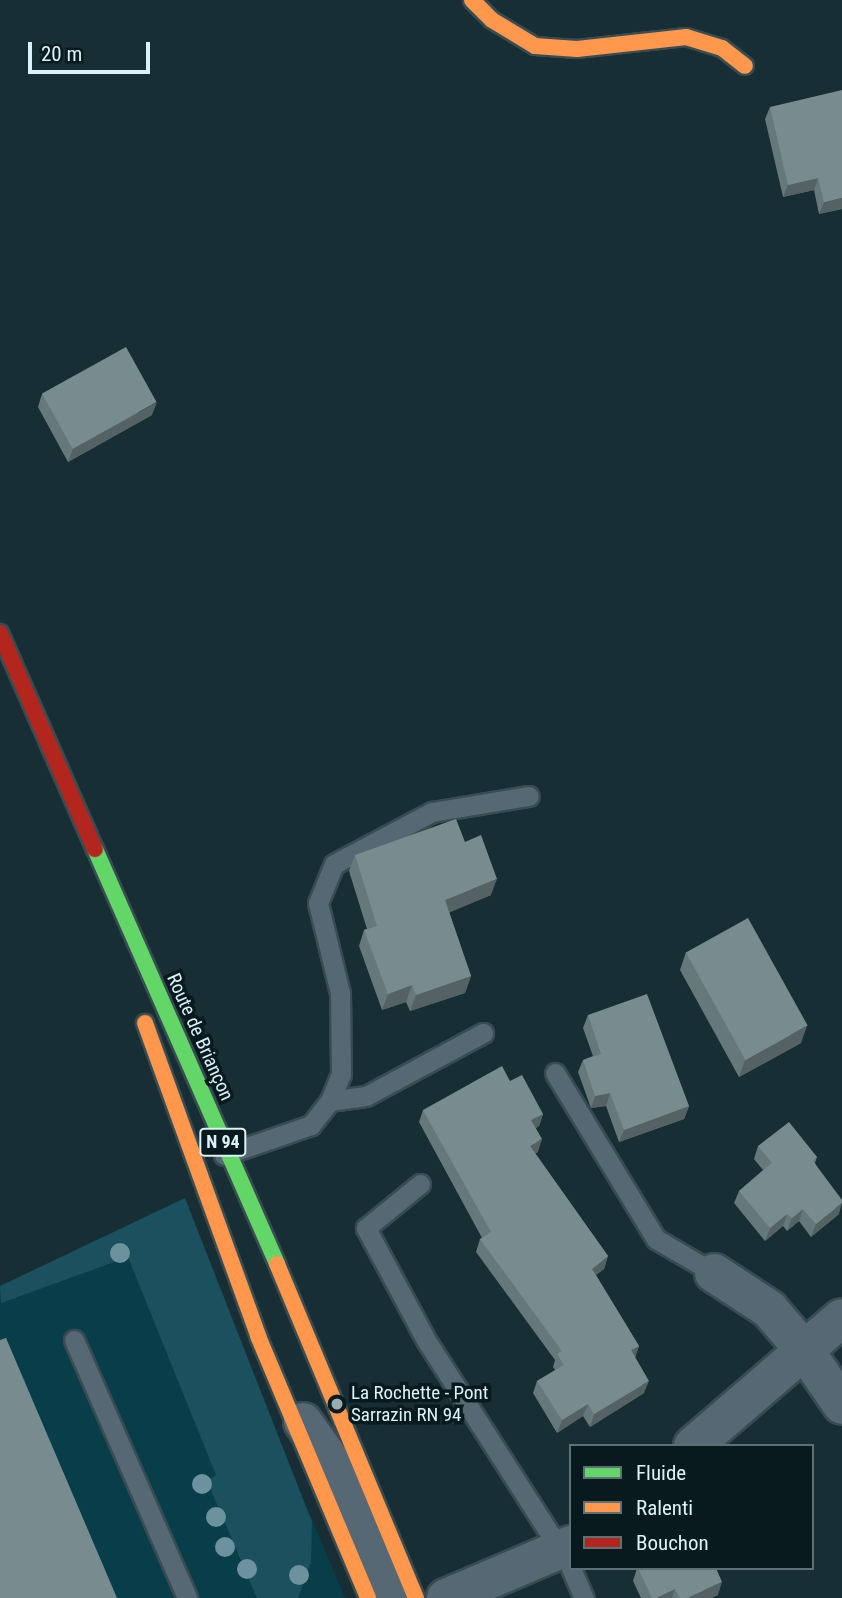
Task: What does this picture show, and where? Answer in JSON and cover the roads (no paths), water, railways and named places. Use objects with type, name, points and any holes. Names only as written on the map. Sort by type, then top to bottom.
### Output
[{"type":"main road","points":[[472,0],[492,20],[535,46],[577,49],[686,37],[722,48],[745,66]]},
{"type":"main road","name":"Route de Briançon","points":[[0,633],[228,1153],[416,1598]]},
{"type":"main road","name":"Route de Briançon","points":[[23,689],[107,920]]},
{"type":"main road","name":"N 94","points":[[140,1011],[278,1389],[368,1598]]},
{"type":"street","points":[[714,1273],[769,1309],[805,1351],[842,1405]]},
{"type":"street","points":[[695,1444],[758,1385],[805,1351],[842,1318]]},
{"type":"street","points":[[278,1389],[331,1461],[390,1598]]},
{"type":"street","points":[[446,1598],[569,1557]]},
{"type":"lane","points":[[197,1165],[311,1125],[330,1101],[341,1074],[340,993],[318,903],[334,864],[432,812],[529,796]]},
{"type":"lane","points":[[330,1101],[366,1096],[483,1033]]},
{"type":"lane","points":[[555,1073],[656,1239],[714,1273]]},
{"type":"lane","points":[[420,1184],[366,1228],[420,1331],[569,1557]]},
{"type":"lane","points":[[74,1340],[187,1598]]},
{"type":"lane","points":[[574,1570],[584,1598]]},
{"type":"place","name":"La Rochette - Pont Sarrazin RN 94","points":[[337,1404]]}]
